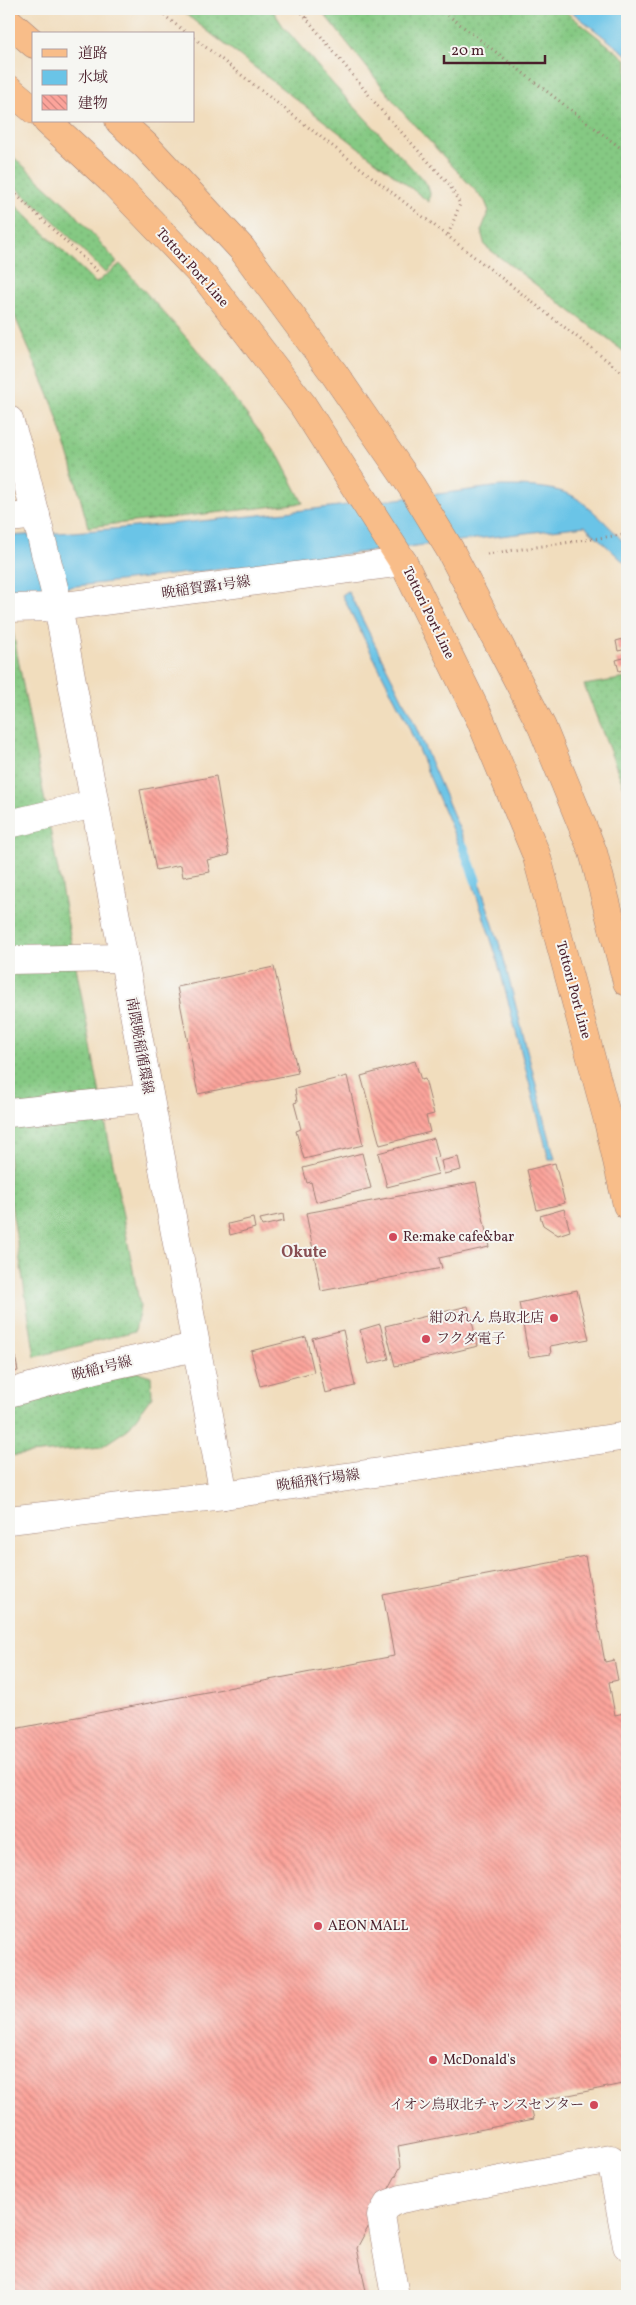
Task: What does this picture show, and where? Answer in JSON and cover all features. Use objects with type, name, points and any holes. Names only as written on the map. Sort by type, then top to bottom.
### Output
[{"type":"main road","points":[[9,22],[32,42]]},
{"type":"main road","points":[[9,89],[32,108]]},
{"type":"main road","name":"Tottori Port Line","points":[[48,122],[110,179],[208,281],[302,404],[401,557],[480,719],[536,854],[608,1121],[627,1205]]},
{"type":"main road","points":[[120,122],[146,146],[242,249],[333,372],[412,487],[451,554],[542,727],[594,852],[627,982]]},
{"type":"street","points":[[9,420],[37,520],[9,518]]},
{"type":"street","name":"南隈晩稲循環線","points":[[37,520],[56,602],[224,1495]]},
{"type":"street","name":"晩稲賀露1号線","points":[[9,608],[401,557]]},
{"type":"street","points":[[9,824],[94,804]]},
{"type":"street","points":[[9,960],[123,958]]},
{"type":"street","points":[[9,1113],[149,1098]]},
{"type":"street","name":"晩稲1号線","points":[[9,1393],[95,1369],[195,1347]]},
{"type":"street","name":"晩稲飛行場線","points":[[9,1520],[224,1495],[627,1436]]},
{"type":"street","points":[[395,2296],[381,2216],[388,2204],[401,2199],[611,2159],[627,2246]]},
{"type":"path","points":[[156,9],[185,32]]},
{"type":"path","points":[[299,9],[382,110],[449,184],[460,204],[448,235]]},
{"type":"path","points":[[307,18],[308,9]]},
{"type":"path","points":[[440,9],[627,152]]},
{"type":"path","points":[[195,39],[627,376]]},
{"type":"path","points":[[9,188],[97,271]]},
{"type":"path","points":[[451,554],[627,534]]},
{"type":"green space","points":[[179,9],[272,9],[283,26],[333,84],[427,184],[430,193],[429,202]]},
{"type":"green space","points":[[320,9],[562,9],[627,60],[627,354],[485,246],[481,231],[489,211],[485,201],[405,115]]},
{"type":"green space","points":[[9,153],[72,210],[117,262],[105,273],[53,220],[9,182]]},
{"type":"green space","points":[[9,199],[96,283],[120,264],[194,346],[279,457],[303,503],[88,527],[53,405],[9,303]]},
{"type":"green space","points":[[9,620],[11,621],[140,1307],[135,1331],[35,1357],[9,1190]]},
{"type":"green space","points":[[627,678],[627,795],[584,685]]},
{"type":"green space","points":[[138,1372],[151,1376],[152,1396],[128,1429],[101,1447],[9,1456],[9,1404]]},
{"type":"water","points":[[568,9],[627,9],[627,55]]},
{"type":"water","points":[[501,486],[526,486],[558,491],[581,501],[627,546],[627,565],[585,526],[9,594],[9,536],[194,522]]},
{"type":"water","points":[[348,591],[412,718],[470,855],[464,858],[406,721],[342,595]]},
{"type":"water","points":[[475,869],[502,952],[555,1159],[549,1159],[496,955],[469,872]]},
{"type":"building","points":[[627,638],[627,649],[618,651],[616,641]]},
{"type":"building","points":[[627,657],[627,669],[619,671],[616,660]]},
{"type":"building","points":[[216,776],[229,855],[207,860],[210,872],[183,877],[181,865],[156,870],[140,790]]},
{"type":"building","points":[[9,894],[12,894],[10,916],[9,916]]},
{"type":"building","points":[[274,967],[298,1073],[198,1094],[177,987]]},
{"type":"building","points":[[415,1061],[421,1080],[425,1079],[434,1114],[426,1116],[430,1132],[380,1145],[361,1076]]},
{"type":"building","points":[[347,1076],[363,1145],[304,1159],[296,1131],[301,1129],[294,1103],[297,1102],[295,1089]]},
{"type":"building","points":[[434,1138],[439,1157],[433,1158],[438,1174],[387,1187],[378,1153]]},
{"type":"building","points":[[362,1153],[371,1188],[316,1202],[311,1182],[307,1183],[303,1168]]},
{"type":"building","points":[[458,1157],[461,1170],[444,1174],[441,1161]]},
{"type":"building","points":[[555,1163],[565,1203],[537,1210],[527,1170]]},
{"type":"building","points":[[476,1182],[489,1247],[439,1258],[442,1268],[321,1291],[306,1213]]},
{"type":"building","points":[[564,1209],[570,1231],[558,1235],[543,1225],[540,1216]]},
{"type":"building","points":[[283,1214],[284,1221],[262,1226],[260,1219]]},
{"type":"building","points":[[253,1218],[255,1228],[230,1235],[228,1224]]},
{"type":"building","points":[[577,1290],[589,1339],[550,1346],[551,1354],[529,1357],[519,1303]]},
{"type":"building","points":[[468,1306],[478,1346],[395,1366],[385,1326]]},
{"type":"building","points":[[380,1324],[389,1359],[369,1364],[360,1330]]},
{"type":"building","points":[[343,1330],[355,1386],[325,1393],[312,1338]]},
{"type":"building","points":[[306,1337],[314,1372],[260,1386],[251,1351]]},
{"type":"building","points":[[9,1340],[12,1340],[18,1371],[9,1373]]},
{"type":"building","name":"AEON MALL","points":[[585,1556],[605,1662],[614,1660],[618,1680],[609,1682],[615,1715],[624,1713],[627,1728],[627,1767],[624,1768],[627,1784],[627,2083],[530,2103],[534,2119],[398,2146],[401,2166],[357,2248],[367,2296],[9,2296],[9,1730],[394,1656],[383,1595]]},
{"type":"waterway","points":[[463,846],[476,881]]},
{"type":"place","name":"Re:make cafe&bar","points":[[393,1237]]},
{"type":"place","name":"紺のれん 鳥取北店","points":[[554,1318]]},
{"type":"place","name":"フクダ電子","points":[[426,1339]]},
{"type":"place","name":"AEON MALL","points":[[318,1926]]},
{"type":"place","name":"McDonald's","points":[[433,2060]]},
{"type":"place","name":"イオン鳥取北チャンスセンター","points":[[594,2105]]},
{"type":"district","name":"Okute","points":[[304,1253]]}]
